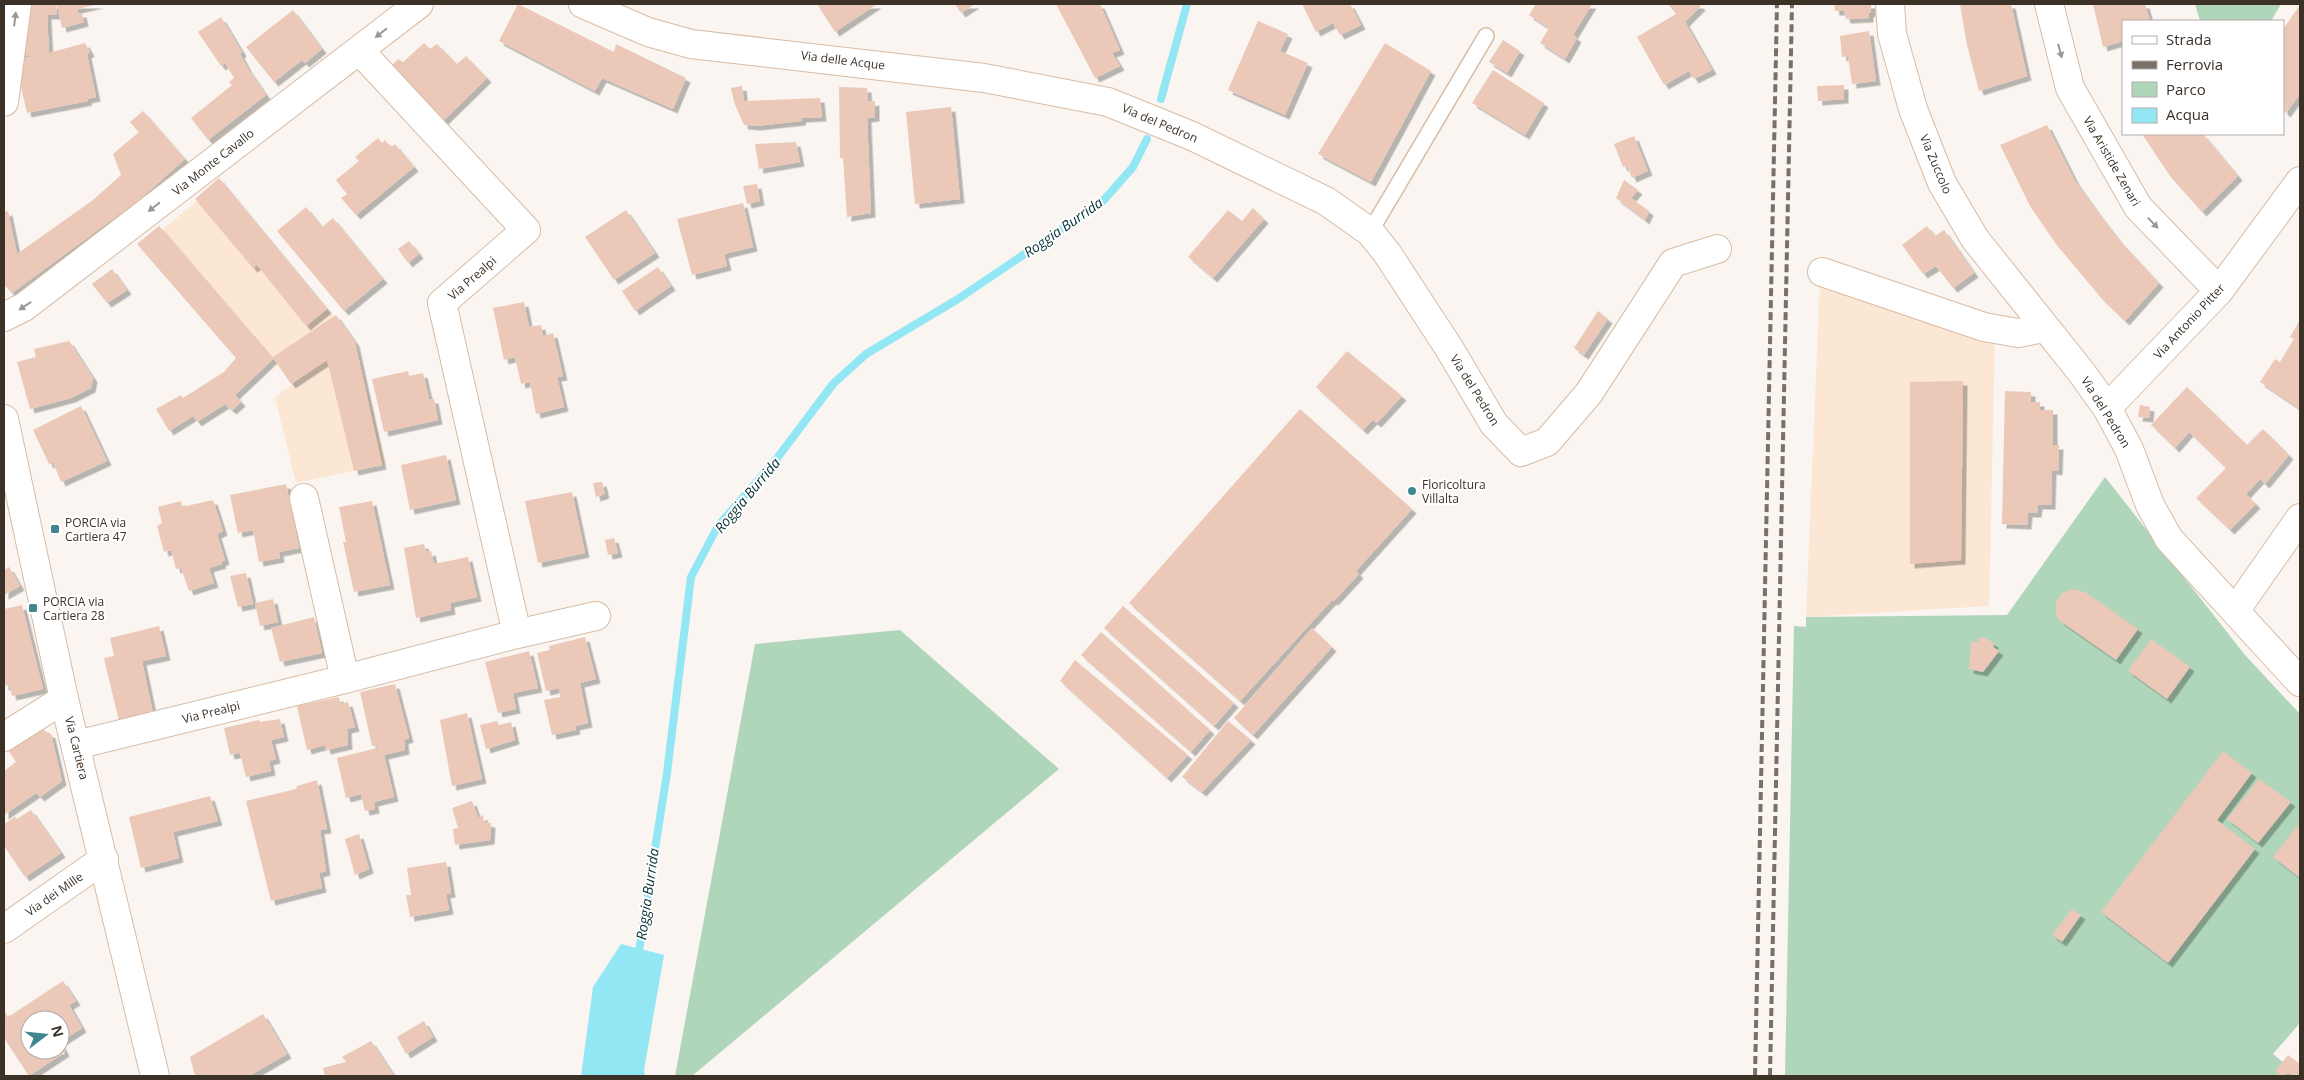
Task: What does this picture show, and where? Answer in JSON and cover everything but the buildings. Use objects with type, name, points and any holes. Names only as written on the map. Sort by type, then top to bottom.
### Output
[{"type":"street","points":[[4,102],[17,4]]},
{"type":"street","name":"Via Monte Cavallo","points":[[4,317],[24,308],[419,4]]},
{"type":"street","name":"Via delle Acque","points":[[583,4],[648,32],[691,44],[984,78],[1108,102]]},
{"type":"street","name":"Via Zuccolo","points":[[1890,4],[1892,34],[1913,109],[1942,183],[1974,239],[2044,328]]},
{"type":"street","name":"Via Aristide Zenari","points":[[2050,4],[2070,88],[2138,207],[2219,291]]},
{"type":"street","name":"Via Prealpi","points":[[359,50],[526,230],[442,303],[517,634]]},
{"type":"street","name":"Via del Pedron","points":[[1108,102],[1192,136],[1326,201],[1370,232],[1387,253],[1449,348],[1494,424],[1521,452],[1547,442],[1589,393],[1673,263],[1717,249]]},
{"type":"street","name":"Via Antonio Pitter","points":[[2107,408],[2219,291],[2300,181]]},
{"type":"street","points":[[1822,272],[1984,327],[2018,332],[2044,328]]},
{"type":"street","name":"Via del Pedron","points":[[2044,328],[2082,373],[2107,408],[2130,449],[2150,505],[2169,539],[2300,682]]},
{"type":"street","name":"Via Cartiera","points":[[5,434],[64,699],[155,1076]]},
{"type":"street","points":[[304,498],[345,679]]},
{"type":"street","points":[[2235,611],[2300,518]]},
{"type":"street","name":"Via Prealpi","points":[[76,745],[345,679],[517,634],[596,616]]},
{"type":"street","points":[[4,737],[64,699]]},
{"type":"street","name":"Via dei Mille","points":[[4,929],[104,859]]},
{"type":"lane","points":[[1370,232],[1486,36]]},
{"type":"shaded area","points":[[221,181],[355,342],[386,464],[296,483],[275,397],[293,384],[162,230]]},
{"type":"shaded area","points":[[1820,281],[1995,334],[1989,606],[1806,617]]},
{"type":"green space","points":[[2195,4],[2281,4],[2272,20],[2200,20]]},
{"type":"green space","points":[[2105,477],[2245,655],[2300,714],[2300,1023],[2273,1054],[2300,1076],[1785,1076],[1794,626],[1806,627],[1806,617],[2007,615]]},
{"type":"green space","points":[[900,630],[1059,769],[692,1076],[675,1076],[755,644]]},
{"type":"water","points":[[621,944],[664,955],[644,1070],[645,1076],[581,1076],[593,987]]},
{"type":"waterway","name":"Roggia Burrida","points":[[1161,99],[1187,4]]},
{"type":"waterway","name":"Roggia Burrida","points":[[638,957],[667,773],[691,577],[718,526],[775,461],[833,384],[866,354],[958,299],[1103,201],[1133,167],[1147,139]]},
{"type":"railway","points":[[1755,1076],[1777,4]]},
{"type":"railway","points":[[1770,1076],[1792,4]]},
{"type":"place","name":"Floricoltura Villalta","points":[[1412,491]]},
{"type":"place","name":"PORCIA via Cartiera 47","points":[[55,529]]},
{"type":"place","name":"PORCIA via Cartiera 28","points":[[33,608]]}]
